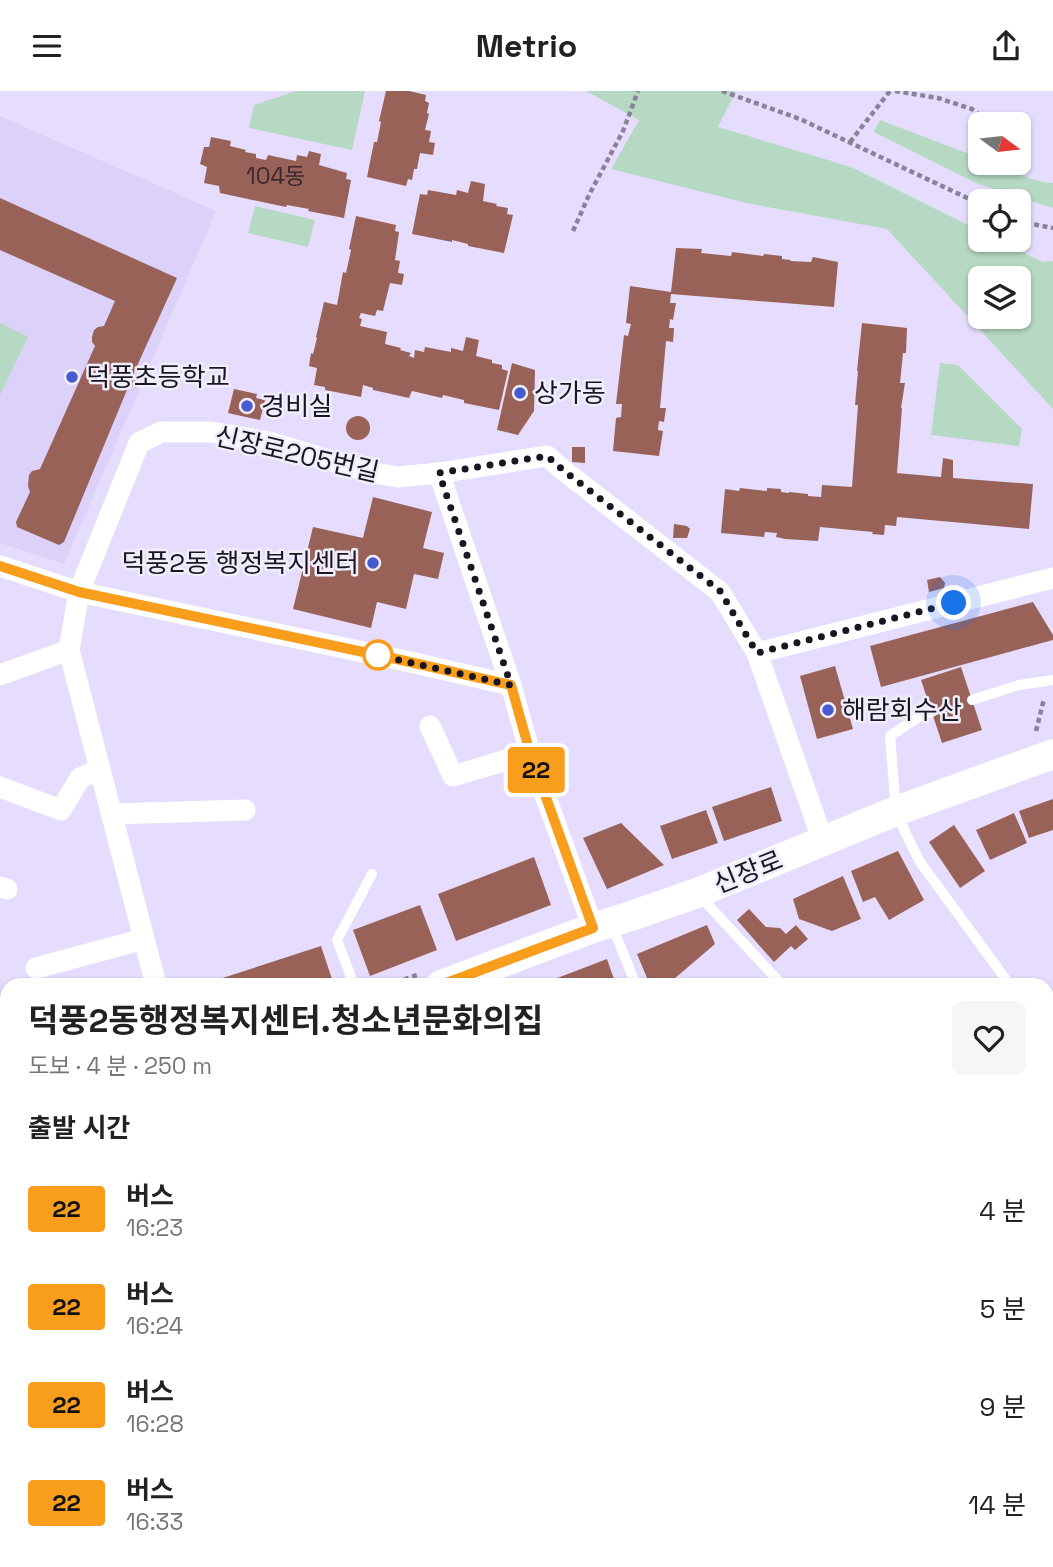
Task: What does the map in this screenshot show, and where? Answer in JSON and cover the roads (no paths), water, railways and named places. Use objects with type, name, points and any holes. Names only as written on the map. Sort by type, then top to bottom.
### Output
[{"type":"street","name":"신장로205번길","points":[[69,650],[79,592],[139,443],[161,432],[211,432],[269,442],[369,472],[398,477],[547,456],[720,591],[757,653],[823,841]]},
{"type":"street","points":[[439,473],[511,685],[530,753],[602,925]]},
{"type":"street","points":[[0,566],[79,592],[511,685]]},
{"type":"street","points":[[757,653],[1053,578]]},
{"type":"street","points":[[0,675],[69,650],[154,978]]},
{"type":"street","points":[[429,726],[453,776],[530,753]]},
{"type":"street","name":"신장로","points":[[459,978],[697,893],[896,811],[1053,754]]},
{"type":"street","points":[[0,787],[61,810],[80,778],[100,769]]},
{"type":"street","points":[[111,814],[245,810]]},
{"type":"street","points":[[36,968],[144,939]]},
{"type":"lane","points":[[972,700],[1019,685],[1053,680]]},
{"type":"lane","points":[[932,712],[920,716],[890,736],[896,811],[920,862],[1005,978]]},
{"type":"lane","points":[[351,978],[337,940],[372,874]]},
{"type":"lane","points":[[697,893],[776,978]]},
{"type":"lane","points":[[602,925],[632,978]]},
{"type":"place","name":"덕풍초등학교","points":[[72,377]]},
{"type":"place","name":"상가동","points":[[520,393]]},
{"type":"place","name":"경비실","points":[[247,406]]},
{"type":"place","name":"덕풍2동 행정복지센터","points":[[373,563]]},
{"type":"place","name":"해람회수산","points":[[828,710]]}]
